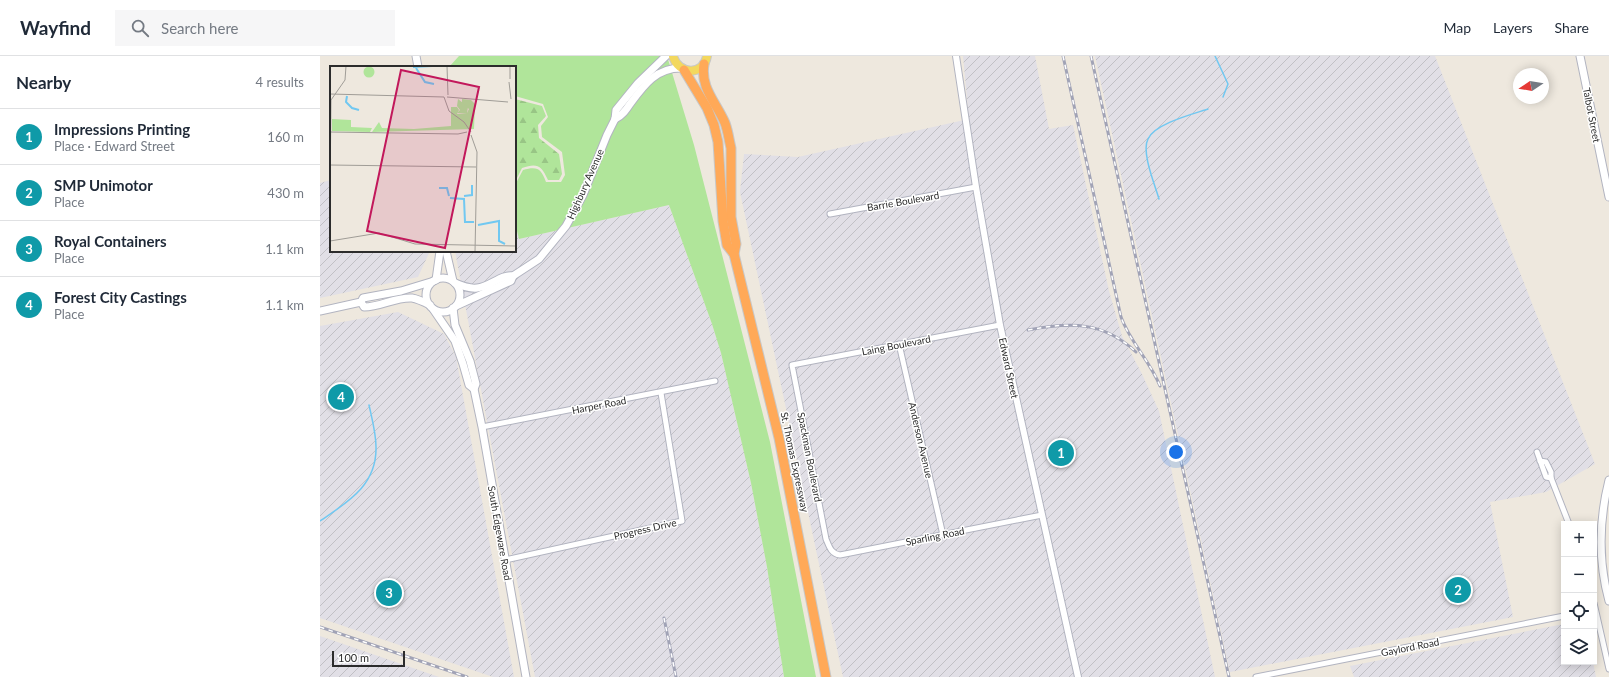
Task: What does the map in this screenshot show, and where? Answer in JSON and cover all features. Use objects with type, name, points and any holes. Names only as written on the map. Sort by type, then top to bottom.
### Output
[{"type":"highway","name":"St. Thomas Expressway","points":[[708,59],[703,73],[705,87],[725,124],[731,148],[731,217],[736,244],[734,254]]},
{"type":"highway","name":"St. Thomas Expressway","points":[[683,69],[707,108],[714,125],[718,142],[723,221],[727,245],[734,254],[780,445],[826,677]]},
{"type":"main road","points":[[416,56],[418,66]]},
{"type":"main road","name":"Highbury Avenue","points":[[454,307],[511,281],[513,276],[539,259],[566,226],[583,195],[615,119],[616,110],[638,83],[666,56]]},
{"type":"main road","points":[[673,56],[674,61],[683,69],[694,71],[708,59]]},
{"type":"main road","name":"Talbot Street","points":[[1580,56],[1609,197]]},
{"type":"main road","name":"Highbury Avenue","points":[[615,119],[621,116],[634,98],[656,75],[669,69],[683,69]]},
{"type":"main road","points":[[432,306],[428,301],[427,292],[435,280],[440,252]]},
{"type":"main road","points":[[360,302],[364,307],[371,307],[395,300],[413,298],[443,311],[454,307],[460,297],[460,292],[454,282],[446,252]]},
{"type":"main road","name":"Highbury Avenue","points":[[454,282],[476,288],[508,275],[513,276]]},
{"type":"main road","points":[[320,311],[360,302],[363,298],[401,291],[435,280],[445,278],[454,282]]},
{"type":"main road","name":"South Edgeware Road","points":[[432,306],[455,341],[469,386],[474,389]]},
{"type":"main road","name":"South Edgeware Road","points":[[454,307],[455,325],[474,373],[476,384],[474,389],[526,677]]},
{"type":"main road","points":[[1609,480],[1601,528],[1601,548],[1605,587],[1609,600]]},
{"type":"street","name":"Edward Street","points":[[956,56],[976,187],[1000,325],[1078,677]]},
{"type":"street","name":"Barrie Boulevard","points":[[830,214],[976,187]]},
{"type":"street","name":"Laing Boulevard","points":[[792,364],[1000,325]]},
{"type":"street","name":"Anderson Avenue","points":[[900,344],[942,535]]},
{"type":"street","name":"Spackman Boulevard","points":[[792,364],[826,539],[830,550]]},
{"type":"street","name":"Harper Road","points":[[482,427],[661,393],[715,381]]},
{"type":"street","name":"Progress Drive","points":[[505,560],[682,521],[661,393]]},
{"type":"street","points":[[1537,452],[1546,477],[1551,478],[1568,521]]},
{"type":"street","name":"Sparling Road","points":[[830,550],[835,555],[840,555],[1042,515]]},
{"type":"street","name":"Gaylord Road","points":[[1256,677],[1561,617]]},
{"type":"street","points":[[1597,618],[1609,669]]},
{"type":"shaded area","points":[[963,56],[1035,56],[1049,129],[1073,125],[1109,291],[1122,336],[1159,411],[1215,677],[843,677],[740,192],[744,154],[798,157],[969,119]]},
{"type":"shaded area","points":[[1095,56],[1435,56],[1595,464],[1546,492],[1490,502],[1513,617],[1230,672]]},
{"type":"shaded area","points":[[330,180],[330,252],[430,252],[418,277],[320,298],[320,183]]},
{"type":"shaded area","points":[[669,205],[721,353],[751,483],[767,567],[784,677],[535,677],[455,252],[516,252],[516,227],[519,239]]},
{"type":"shaded area","points":[[398,312],[444,334],[456,357],[514,677],[493,677],[320,618],[320,326]]},
{"type":"shaded area","points":[[1561,625],[1561,665],[1594,665],[1596,677],[1354,677],[1350,666]]},
{"type":"shaded area","points":[[320,636],[439,677],[320,677]]},
{"type":"green space","points":[[459,56],[667,56],[694,145],[770,442],[816,677],[784,677],[767,567],[751,483],[721,353],[669,205],[519,239],[516,227],[516,183],[523,170],[532,168],[540,171],[546,182],[561,182],[565,175],[562,152],[542,137],[541,126],[548,117],[543,104],[516,96],[516,66],[450,66]]},
{"type":"green space","points":[[516,99],[542,106],[546,116],[538,125],[539,138],[559,154],[562,174],[559,180],[548,180],[541,168],[538,166],[522,168],[516,180]]},
{"type":"waterway","points":[[1215,56],[1228,84],[1223,97]]},
{"type":"waterway","points":[[1159,199],[1147,160],[1146,145],[1148,139],[1152,134],[1166,124],[1208,109]]},
{"type":"waterway","points":[[320,521],[341,507],[359,491],[372,472],[375,460],[376,442],[369,405]]},
{"type":"railway","points":[[1063,56],[1121,317],[1129,335],[1151,368],[1160,386]]},
{"type":"railway","points":[[1091,56],[1229,677]]},
{"type":"railway","points":[[1028,330],[1043,327],[1072,325],[1085,326],[1111,334],[1136,352]]},
{"type":"railway","points":[[664,618],[676,677]]},
{"type":"railway","points":[[320,627],[467,677]]},
{"type":"place","name":"Forest City Castings","points":[[341,397]]},
{"type":"place","name":"Impressions Printing","points":[[1061,453]]},
{"type":"place","name":"SMP Unimotor","points":[[1458,590]]},
{"type":"place","name":"Royal Containers","points":[[389,593]]}]
